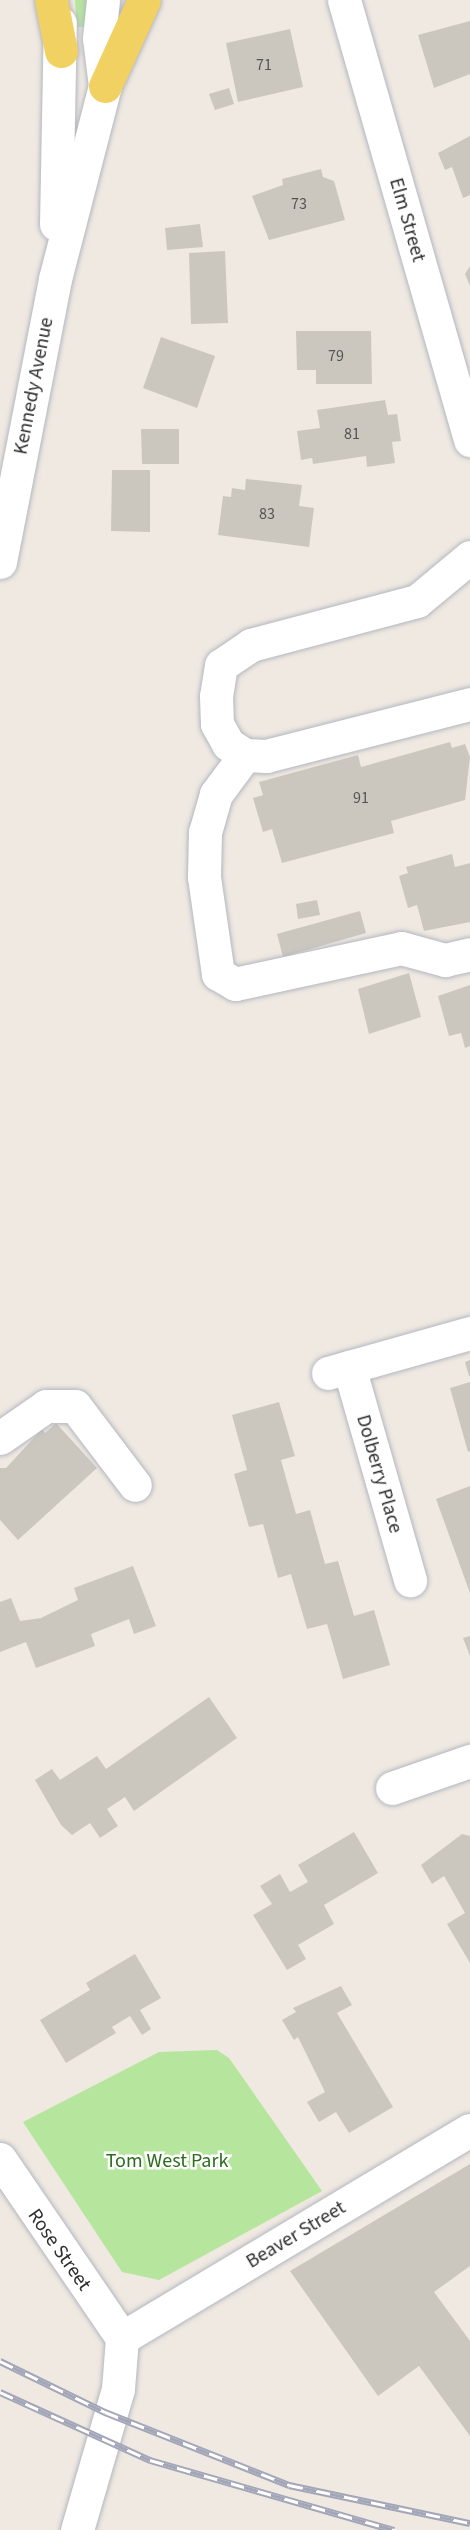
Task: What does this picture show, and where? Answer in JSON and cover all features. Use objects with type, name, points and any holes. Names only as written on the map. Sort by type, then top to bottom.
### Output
[{"type":"main road","points":[[51,0],[61,51]]},
{"type":"main road","points":[[105,86],[144,0]]},
{"type":"street","name":"Kennedy Avenue","points":[[55,279],[61,51],[60,0]]},
{"type":"street","name":"Kennedy Avenue","points":[[0,562],[55,279],[105,86],[99,38],[103,0]]},
{"type":"street","name":"Elm Street","points":[[344,0],[470,440]]},
{"type":"street","points":[[470,557],[417,601],[251,645],[221,665],[217,724],[228,744],[245,755],[266,756],[470,704]]},
{"type":"street","points":[[245,755],[216,794],[206,832],[204,877],[218,974],[235,984],[401,948],[445,960],[470,954]]},
{"type":"street","name":"Dolberry Place","points":[[410,1580],[338,1370],[470,1333]]},
{"type":"street","points":[[0,1438],[46,1406],[75,1406],[135,1485]]},
{"type":"street","points":[[392,1788],[470,1761]]},
{"type":"street","name":"Beaver Street","points":[[122,2338],[470,2130]]},
{"type":"street","name":"Rose Street","points":[[0,2159],[122,2338]]},
{"type":"street","points":[[77,2530],[118,2389],[122,2338]]},
{"type":"green space","points":[[75,0],[90,0],[84,27],[77,27]]},
{"type":"green space","name":"Tom West Park","points":[[217,2050],[229,2058],[322,2191],[159,2280],[122,2272],[23,2122],[159,2052]]},
{"type":"building","points":[[470,21],[470,74],[434,88],[418,35]]},
{"type":"building","points":[[290,29],[303,87],[238,102],[226,43]]},
{"type":"building","points":[[229,88],[234,104],[215,110],[209,94]]},
{"type":"building","points":[[470,136],[470,195],[463,198],[452,167],[445,170],[438,153]]},
{"type":"building","points":[[321,169],[323,177],[334,181],[345,220],[269,240],[252,196],[283,185],[282,179]]},
{"type":"building","points":[[200,224],[203,247],[167,250],[165,228]]},
{"type":"building","points":[[225,251],[228,323],[191,324],[189,253]]},
{"type":"building","points":[[470,266],[470,286],[465,274]]},
{"type":"building","points":[[296,331],[371,331],[372,384],[316,384],[316,370],[297,370]]},
{"type":"building","points":[[161,337],[215,356],[197,408],[143,388]]},
{"type":"building","points":[[385,400],[388,415],[397,414],[401,441],[392,442],[395,463],[367,467],[366,456],[313,464],[312,458],[301,460],[297,431],[320,428],[317,410]]},
{"type":"building","points":[[141,429],[179,429],[179,464],[142,464]]},
{"type":"building","points":[[112,470],[150,470],[150,532],[111,531]]},
{"type":"building","points":[[246,479],[302,485],[299,506],[314,508],[309,547],[218,535],[223,496],[231,497],[232,488],[245,490]]},
{"type":"building","points":[[450,742],[452,748],[465,744],[470,757],[465,800],[391,821],[394,833],[282,863],[272,829],[263,832],[253,798],[263,795],[259,782],[358,755],[361,767]]},
{"type":"building","points":[[452,854],[455,867],[470,863],[470,922],[424,931],[417,905],[408,908],[399,876],[408,873],[406,867]]},
{"type":"building","points":[[317,900],[320,915],[298,919],[296,904]]},
{"type":"building","points":[[360,911],[366,933],[283,957],[277,934]]},
{"type":"building","points":[[409,973],[421,1017],[369,1034],[358,989]]},
{"type":"building","points":[[470,985],[470,1046],[465,1048],[461,1033],[449,1036],[438,996]]},
{"type":"building","points":[[470,1360],[470,1376],[469,1376],[465,1362]]},
{"type":"building","points":[[470,1382],[470,1451],[468,1452],[450,1388]]},
{"type":"building","points":[[279,1402],[295,1456],[281,1460],[296,1514],[310,1510],[325,1564],[338,1561],[354,1616],[374,1610],[390,1665],[343,1679],[327,1624],[307,1629],[291,1574],[278,1578],[263,1524],[249,1527],[234,1474],[247,1470],[232,1415]]},
{"type":"building","points":[[56,1423],[97,1468],[18,1540],[0,1520],[0,1468],[6,1468],[42,1429],[45,1433]]},
{"type":"building","points":[[470,1486],[470,1593],[436,1499]]},
{"type":"building","points":[[133,1566],[156,1626],[134,1634],[129,1619],[91,1634],[95,1646],[36,1668],[26,1642],[0,1652],[0,1602],[11,1598],[20,1621],[41,1618],[78,1600],[74,1588]]},
{"type":"building","points":[[470,1636],[470,1656],[463,1638]]},
{"type":"building","points":[[209,1697],[237,1738],[134,1811],[125,1797],[107,1809],[118,1826],[100,1838],[90,1823],[72,1835],[61,1825],[35,1780],[52,1769],[60,1780],[97,1756],[106,1769]]},
{"type":"building","points":[[354,1832],[378,1873],[324,1905],[334,1924],[298,1945],[306,1959],[287,1970],[253,1915],[272,1904],[260,1886],[280,1874],[290,1892],[308,1882],[298,1865]]},
{"type":"building","points":[[462,1834],[470,1836],[470,1963],[447,1924],[465,1913],[444,1876],[432,1884],[421,1865]]},
{"type":"building","points":[[135,1954],[161,1998],[140,2010],[151,2029],[142,2035],[130,2016],[112,2027],[116,2033],[66,2063],[40,2020],[90,1990],[86,1983]]},
{"type":"building","points":[[341,1986],[352,2005],[337,2013],[393,2107],[349,2133],[336,2112],[319,2122],[307,2102],[325,2092],[298,2037],[294,2040],[282,2020],[296,2012],[293,2008]]},
{"type":"building","points":[[470,2164],[470,2266],[434,2292],[470,2341],[470,2436],[419,2366],[378,2396],[290,2271]]},
{"type":"railway","points":[[0,2361],[105,2412],[289,2485],[470,2523]]},
{"type":"railway","points":[[0,2392],[150,2460],[394,2530]]}]
